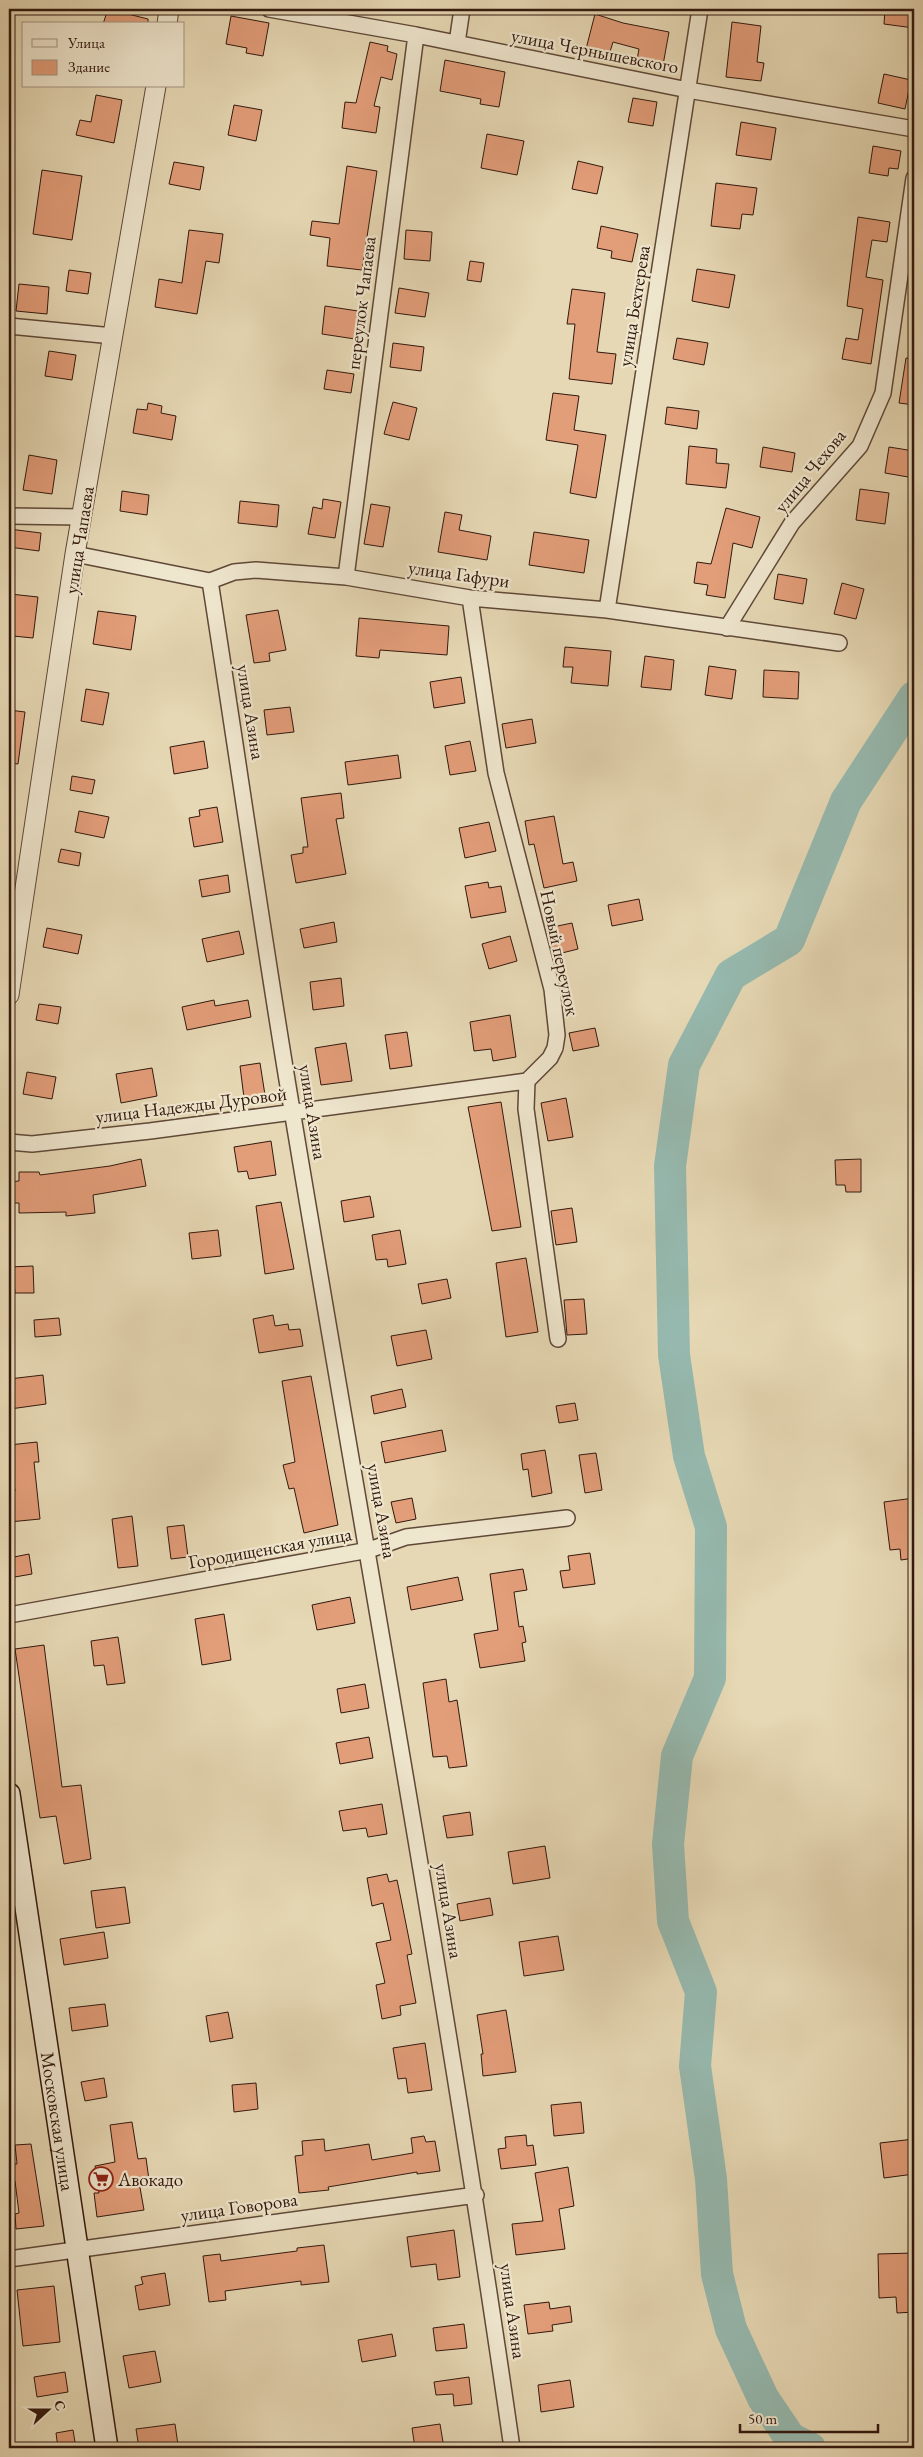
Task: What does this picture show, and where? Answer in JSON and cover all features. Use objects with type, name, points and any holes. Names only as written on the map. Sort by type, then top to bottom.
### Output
[{"type":"main road","name":"Московская улица","points":[[9,1794],[107,2448]]},
{"type":"street","points":[[167,22],[169,9]]},
{"type":"street","name":"улица Чернышевского","points":[[269,9],[416,35],[688,90],[914,128]]},
{"type":"street","points":[[457,43],[462,9]]},
{"type":"street","name":"улица Бехтерева","points":[[607,610],[700,9]]},
{"type":"street","name":"переулок Чапаева","points":[[346,577],[416,35]]},
{"type":"street","name":"улица Чапаева","points":[[9,995],[75,554],[156,88]]},
{"type":"street","name":"улица Чехова","points":[[727,628],[792,523],[860,446],[884,393],[914,178]]},
{"type":"street","points":[[9,326],[113,336]]},
{"type":"street","points":[[9,516],[82,517]]},
{"type":"street","points":[[75,554],[210,581]]},
{"type":"street","name":"улица Гафури","points":[[210,581],[234,572],[256,570],[346,577],[470,598],[607,610],[839,643]]},
{"type":"street","name":"улица Азина","points":[[210,581],[293,1114],[369,1550],[476,2195],[512,2448]]},
{"type":"street","name":"Новый переулок","points":[[470,598],[496,773],[553,998],[557,1035],[555,1048],[550,1058],[527,1081]]},
{"type":"street","points":[[527,1081],[526,1109],[558,1339]]},
{"type":"street","name":"улица Надежды Дуровой","points":[[9,1142],[32,1144],[293,1114],[527,1081]]},
{"type":"street","name":"Городищенская улица","points":[[9,1615],[369,1550],[406,1537],[567,1518]]},
{"type":"street","name":"улица Говорова","points":[[9,2259],[476,2195]]},
{"type":"building","points":[[108,9],[148,19],[148,22],[104,22]]},
{"type":"building","points":[[885,9],[914,9],[914,28],[884,24]]},
{"type":"building","points":[[595,14],[623,23],[669,32],[663,65],[637,60],[639,49],[613,42],[609,55],[586,49]]},
{"type":"building","points":[[231,16],[269,23],[263,56],[246,53],[247,48],[226,44]]},
{"type":"building","points":[[732,22],[761,26],[757,62],[764,63],[761,81],[726,77]]},
{"type":"building","points":[[370,42],[388,46],[387,51],[397,54],[392,80],[381,77],[374,106],[380,107],[376,133],[342,128],[345,102],[356,103]]},
{"type":"building","points":[[445,60],[505,72],[499,107],[480,104],[481,99],[440,91]]},
{"type":"building","points":[[884,74],[911,80],[905,109],[878,103]]},
{"type":"building","points":[[96,95],[122,100],[114,143],[76,135],[80,120],[91,122]]},
{"type":"building","points":[[633,98],[657,102],[653,126],[628,122]]},
{"type":"building","points":[[234,105],[262,110],[256,141],[228,135]]},
{"type":"building","points":[[741,122],[776,128],[771,160],[736,155]]},
{"type":"building","points":[[487,134],[524,141],[517,175],[481,168]]},
{"type":"building","points":[[873,146],[901,151],[898,169],[889,168],[888,176],[869,173]]},
{"type":"building","points":[[578,161],[603,167],[597,194],[572,189]]},
{"type":"building","points":[[174,162],[204,167],[200,190],[169,184]]},
{"type":"building","points":[[347,166],[377,171],[362,270],[327,266],[330,238],[310,235],[312,221],[339,224]]},
{"type":"building","points":[[42,170],[82,176],[72,240],[33,234]]},
{"type":"building","points":[[716,183],[757,188],[753,215],[742,214],[740,229],[711,226]]},
{"type":"building","points":[[858,217],[890,222],[887,242],[872,240],[866,277],[883,280],[871,364],[842,359],[846,338],[858,340],[863,309],[847,306]]},
{"type":"building","points":[[601,226],[638,234],[632,262],[611,258],[612,251],[597,248]]},
{"type":"building","points":[[189,230],[223,234],[219,263],[206,261],[197,314],[155,307],[159,279],[182,283]]},
{"type":"building","points":[[406,230],[432,232],[430,261],[404,259]]},
{"type":"building","points":[[470,261],[484,263],[481,282],[467,280]]},
{"type":"building","points":[[697,269],[735,275],[729,308],[692,301]]},
{"type":"building","points":[[69,270],[91,273],[88,294],[66,291]]},
{"type":"building","points":[[19,284],[49,287],[47,314],[16,311]]},
{"type":"building","points":[[399,288],[429,293],[425,317],[395,313]]},
{"type":"building","points":[[572,289],[605,293],[597,352],[616,354],[612,384],[569,379],[575,324],[567,324]]},
{"type":"building","points":[[325,306],[358,311],[355,339],[322,334]]},
{"type":"building","points":[[677,338],[708,343],[704,365],[673,359]]},
{"type":"building","points":[[393,343],[424,347],[421,371],[390,367]]},
{"type":"building","points":[[49,351],[76,355],[72,380],[45,376]]},
{"type":"building","points":[[906,358],[914,359],[914,405],[899,403]]},
{"type":"building","points":[[327,370],[354,374],[351,393],[324,389]]},
{"type":"building","points":[[553,393],[579,396],[574,430],[606,435],[596,498],[570,493],[578,445],[546,440]]},
{"type":"building","points":[[393,402],[417,408],[409,440],[384,434]]},
{"type":"building","points":[[148,403],[162,406],[161,413],[176,416],[172,440],[133,433],[137,409],[147,410]]},
{"type":"building","points":[[667,407],[699,411],[697,429],[665,424]]},
{"type":"building","points":[[689,446],[717,449],[716,463],[729,464],[726,488],[686,484]]},
{"type":"building","points":[[763,447],[795,453],[792,472],[760,467]]},
{"type":"building","points":[[889,447],[914,451],[914,478],[885,473]]},
{"type":"building","points":[[29,455],[57,460],[52,494],[23,490]]},
{"type":"building","points":[[860,489],[889,493],[885,524],[856,520]]},
{"type":"building","points":[[122,491],[149,495],[147,515],[120,511]]},
{"type":"building","points":[[323,499],[341,502],[335,538],[308,534],[313,507],[322,509]]},
{"type":"building","points":[[240,501],[279,505],[277,527],[238,523]]},
{"type":"building","points":[[371,504],[390,507],[383,547],[364,544]]},
{"type":"building","points":[[726,508],[760,517],[752,548],[733,543],[725,598],[706,595],[708,585],[694,583],[697,562],[711,564]]},
{"type":"building","points":[[445,512],[462,515],[459,530],[491,536],[487,560],[438,552]]},
{"type":"building","points":[[9,529],[41,533],[39,551],[9,547]]},
{"type":"building","points":[[534,532],[589,540],[584,573],[529,565]]},
{"type":"building","points":[[778,574],[807,579],[803,604],[774,599]]},
{"type":"building","points":[[842,583],[864,589],[856,619],[834,614]]},
{"type":"building","points":[[10,594],[38,597],[33,638],[13,636],[14,620],[9,620]]},
{"type":"building","points":[[278,610],[286,650],[269,653],[270,661],[254,663],[246,615]]},
{"type":"building","points":[[98,611],[136,616],[131,650],[93,644]]},
{"type":"building","points":[[359,618],[449,626],[447,655],[380,650],[379,658],[356,656]]},
{"type":"building","points":[[565,647],[611,651],[608,686],[571,683],[573,667],[563,667]]},
{"type":"building","points":[[645,656],[674,660],[671,690],[641,687]]},
{"type":"building","points":[[709,666],[736,670],[732,699],[705,695]]},
{"type":"building","points":[[764,670],[799,672],[798,699],[763,697]]},
{"type":"building","points":[[461,677],[465,703],[434,708],[430,682]]},
{"type":"building","points":[[86,689],[109,693],[103,725],[81,721]]},
{"type":"building","points":[[290,707],[294,732],[267,735],[264,710]]},
{"type":"building","points":[[9,710],[25,712],[18,764],[9,763]]},
{"type":"building","points":[[532,719],[536,743],[506,748],[502,724]]},
{"type":"building","points":[[204,741],[208,768],[174,774],[170,747]]},
{"type":"building","points":[[470,741],[476,771],[450,775],[445,746]]},
{"type":"building","points":[[398,755],[401,778],[348,785],[345,762]]},
{"type":"building","points":[[72,776],[95,780],[92,794],[70,790]]},
{"type":"building","points":[[341,793],[344,818],[336,819],[346,874],[296,883],[291,855],[303,853],[303,847],[308,847],[301,798]]},
{"type":"building","points":[[217,807],[223,842],[194,847],[189,818],[200,816],[199,810]]},
{"type":"building","points":[[79,811],[109,817],[104,838],[75,832]]},
{"type":"building","points":[[554,816],[563,864],[573,862],[577,881],[544,888],[534,844],[529,845],[525,821]]},
{"type":"building","points":[[489,822],[496,851],[465,858],[459,828]]},
{"type":"building","points":[[61,849],[81,853],[79,866],[58,862]]},
{"type":"building","points":[[228,875],[230,892],[202,897],[199,880]]},
{"type":"building","points":[[488,882],[489,888],[501,886],[506,912],[471,918],[465,886]]},
{"type":"building","points":[[639,899],[643,920],[612,926],[608,905]]},
{"type":"building","points":[[334,922],[337,942],[304,948],[300,929]]},
{"type":"building","points":[[572,923],[578,949],[554,955],[548,928]]},
{"type":"building","points":[[47,928],[82,935],[78,954],[43,947]]},
{"type":"building","points":[[239,931],[244,954],[207,962],[202,939]]},
{"type":"building","points":[[510,936],[517,961],[489,969],[482,944]]},
{"type":"building","points":[[341,978],[344,1006],[313,1010],[310,982]]},
{"type":"building","points":[[214,1000],[215,1006],[248,1000],[251,1017],[187,1030],[182,1007]]},
{"type":"building","points":[[39,1004],[61,1007],[58,1024],[36,1020]]},
{"type":"building","points":[[510,1015],[516,1057],[493,1061],[491,1049],[474,1051],[470,1022]]},
{"type":"building","points":[[595,1028],[599,1046],[573,1051],[569,1033]]},
{"type":"building","points":[[407,1032],[412,1066],[390,1069],[385,1035]]},
{"type":"building","points":[[346,1043],[352,1081],[321,1085],[315,1048]]},
{"type":"building","points":[[260,1063],[265,1095],[244,1098],[240,1066]]},
{"type":"building","points":[[152,1068],[157,1096],[121,1103],[116,1074]]},
{"type":"building","points":[[27,1072],[56,1077],[52,1099],[23,1094]]},
{"type":"building","points":[[566,1098],[573,1137],[548,1141],[541,1103]]},
{"type":"building","points":[[501,1102],[521,1227],[492,1231],[468,1107]]},
{"type":"building","points":[[271,1141],[276,1175],[249,1179],[247,1171],[238,1172],[234,1147]]},
{"type":"building","points":[[141,1159],[146,1186],[93,1195],[95,1213],[66,1216],[66,1212],[19,1213],[19,1203],[9,1203],[9,1182],[19,1181],[19,1172],[39,1172],[40,1175],[110,1166]]},
{"type":"building","points":[[861,1159],[861,1192],[846,1192],[845,1185],[836,1185],[835,1160]]},
{"type":"building","points":[[370,1196],[374,1217],[344,1222],[341,1201]]},
{"type":"building","points":[[281,1202],[294,1269],[265,1274],[256,1206]]},
{"type":"building","points":[[572,1208],[577,1242],[556,1245],[551,1211]]},
{"type":"building","points":[[218,1230],[221,1256],[192,1259],[189,1233]]},
{"type":"building","points":[[400,1230],[406,1264],[388,1267],[387,1259],[376,1260],[372,1235]]},
{"type":"building","points":[[526,1258],[538,1332],[506,1337],[496,1263]]},
{"type":"building","points":[[33,1266],[34,1293],[15,1293],[14,1282],[9,1282],[9,1267]]},
{"type":"building","points":[[447,1279],[451,1298],[422,1304],[418,1284]]},
{"type":"building","points":[[584,1299],[587,1334],[567,1335],[564,1300]]},
{"type":"building","points":[[273,1315],[275,1326],[288,1324],[289,1330],[300,1329],[303,1346],[259,1353],[253,1319]]},
{"type":"building","points":[[59,1318],[61,1335],[35,1337],[34,1320]]},
{"type":"building","points":[[426,1330],[432,1359],[397,1366],[391,1336]]},
{"type":"building","points":[[43,1375],[46,1404],[10,1409],[9,1379]]},
{"type":"building","points":[[311,1376],[338,1525],[304,1533],[294,1488],[289,1489],[283,1465],[295,1462],[282,1381]]},
{"type":"building","points":[[402,1389],[406,1407],[374,1414],[371,1396]]},
{"type":"building","points":[[575,1403],[578,1420],[559,1423],[556,1406]]},
{"type":"building","points":[[442,1430],[446,1451],[385,1463],[381,1442]]},
{"type":"building","points":[[37,1442],[39,1462],[34,1462],[40,1519],[9,1522],[9,1491],[15,1491],[9,1445]]},
{"type":"building","points":[[545,1450],[552,1493],[532,1497],[528,1469],[523,1470],[521,1454]]},
{"type":"building","points":[[596,1453],[602,1490],[585,1493],[579,1455]]},
{"type":"building","points":[[412,1498],[416,1519],[396,1523],[391,1502]]},
{"type":"building","points":[[914,1498],[914,1558],[901,1560],[900,1549],[890,1550],[884,1502]]},
{"type":"building","points":[[132,1516],[138,1566],[118,1568],[112,1519]]},
{"type":"building","points":[[184,1525],[188,1557],[171,1559],[167,1527]]},
{"type":"building","points":[[590,1553],[595,1584],[563,1588],[560,1571],[570,1570],[568,1556]]},
{"type":"building","points":[[29,1554],[32,1574],[9,1578],[9,1558]]},
{"type":"building","points":[[523,1569],[527,1590],[514,1592],[519,1627],[523,1626],[526,1642],[522,1643],[525,1661],[480,1668],[474,1634],[498,1630],[490,1574]]},
{"type":"building","points":[[458,1577],[463,1600],[411,1610],[407,1587]]},
{"type":"building","points":[[350,1597],[355,1623],[317,1630],[312,1605]]},
{"type":"building","points":[[224,1614],[231,1660],[202,1665],[195,1619]]},
{"type":"building","points":[[118,1637],[125,1683],[107,1685],[104,1665],[94,1666],[91,1641]]},
{"type":"building","points":[[44,1645],[62,1787],[81,1785],[91,1859],[64,1864],[56,1816],[40,1818],[15,1649]]},
{"type":"building","points":[[446,1679],[449,1702],[457,1700],[467,1766],[449,1768],[447,1756],[433,1757],[423,1683]]},
{"type":"building","points":[[365,1684],[369,1708],[341,1713],[337,1689]]},
{"type":"building","points":[[369,1737],[373,1758],[340,1764],[336,1743]]},
{"type":"building","points":[[382,1804],[387,1834],[368,1837],[366,1828],[343,1831],[339,1811]]},
{"type":"building","points":[[470,1812],[473,1835],[447,1838],[443,1816]]},
{"type":"building","points":[[545,1846],[550,1878],[513,1884],[508,1852]]},
{"type":"building","points":[[387,1874],[389,1882],[397,1880],[412,1954],[407,1955],[416,2003],[400,2006],[401,2015],[382,2019],[376,1985],[385,1983],[376,1943],[391,1940],[383,1903],[372,1906],[367,1878]]},
{"type":"building","points":[[125,1887],[130,1923],[96,1928],[91,1891]]},
{"type":"building","points":[[490,1898],[493,1915],[460,1921],[457,1904]]},
{"type":"building","points":[[104,1932],[108,1958],[64,1965],[60,1939]]},
{"type":"building","points":[[558,1936],[564,1970],[524,1976],[519,1942]]},
{"type":"building","points":[[105,2004],[108,2026],[72,2031],[69,2008]]},
{"type":"building","points":[[506,2010],[516,2072],[483,2076],[481,2054],[483,2054],[477,2015]]},
{"type":"building","points":[[228,2012],[233,2038],[210,2042],[206,2016]]},
{"type":"building","points":[[425,2043],[432,2090],[408,2093],[406,2078],[398,2079],[393,2048]]},
{"type":"building","points":[[104,2078],[107,2097],[85,2101],[81,2082]]},
{"type":"building","points":[[256,2083],[258,2109],[234,2112],[232,2085]]},
{"type":"building","points":[[581,2102],[584,2133],[554,2136],[551,2105]]},
{"type":"building","points":[[132,2122],[138,2159],[146,2158],[149,2180],[139,2182],[144,2210],[97,2217],[94,2193],[99,2193],[95,2166],[115,2162],[110,2125]]},
{"type":"building","points":[[526,2135],[527,2146],[533,2145],[536,2165],[501,2169],[498,2149],[506,2148],[505,2137]]},
{"type":"building","points":[[424,2136],[426,2142],[435,2141],[440,2171],[417,2174],[417,2172],[328,2187],[329,2190],[299,2193],[295,2156],[303,2155],[302,2141],[324,2139],[325,2151],[369,2144],[372,2160],[413,2153],[411,2138]]},
{"type":"building","points":[[914,2139],[914,2174],[884,2178],[880,2143]]},
{"type":"building","points":[[31,2144],[44,2226],[16,2229],[15,2214],[19,2213],[15,2181],[9,2182],[9,2164],[17,2164],[15,2145]]},
{"type":"building","points":[[568,2167],[574,2206],[559,2209],[565,2249],[516,2255],[512,2224],[543,2221],[535,2173]]},
{"type":"building","points":[[454,2230],[460,2277],[438,2280],[436,2264],[411,2267],[407,2237]]},
{"type":"building","points":[[324,2245],[329,2282],[301,2285],[301,2281],[225,2291],[226,2300],[209,2302],[203,2256],[220,2254],[221,2261],[297,2251],[297,2248]]},
{"type":"building","points":[[914,2253],[914,2312],[897,2313],[896,2297],[879,2298],[878,2254]]},
{"type":"building","points":[[165,2273],[170,2305],[139,2310],[135,2286],[143,2284],[141,2277]]},
{"type":"building","points":[[54,2286],[60,2342],[23,2346],[17,2290]]},
{"type":"building","points":[[549,2302],[550,2309],[570,2306],[572,2322],[552,2325],[553,2331],[528,2334],[524,2305]]},
{"type":"building","points":[[464,2324],[467,2348],[436,2351],[433,2328]]},
{"type":"building","points":[[392,2334],[396,2356],[362,2362],[358,2340]]},
{"type":"building","points":[[155,2351],[161,2382],[129,2388],[123,2356]]},
{"type":"building","points":[[65,2372],[68,2392],[37,2397],[34,2377]]},
{"type":"building","points":[[469,2377],[472,2404],[454,2406],[453,2394],[436,2395],[434,2382]]},
{"type":"building","points":[[570,2380],[574,2407],[541,2412],[538,2385]]},
{"type":"building","points":[[175,2424],[178,2445],[139,2448],[136,2429]]},
{"type":"building","points":[[440,2424],[444,2448],[415,2448],[412,2428]]},
{"type":"building","points":[[73,2430],[76,2448],[58,2448],[56,2433]]},
{"type":"waterway","points":[[810,2448],[790,2438],[763,2398],[731,2329],[717,2274],[711,2179],[695,2066],[701,1992],[673,1921],[668,1844],[677,1756],[710,1678],[711,1527],[689,1456],[674,1355],[670,1166],[684,1065],[731,975],[789,940],[846,801],[914,697]]},
{"type":"place","name":"Авокадо","points":[[101,2179]]}]
